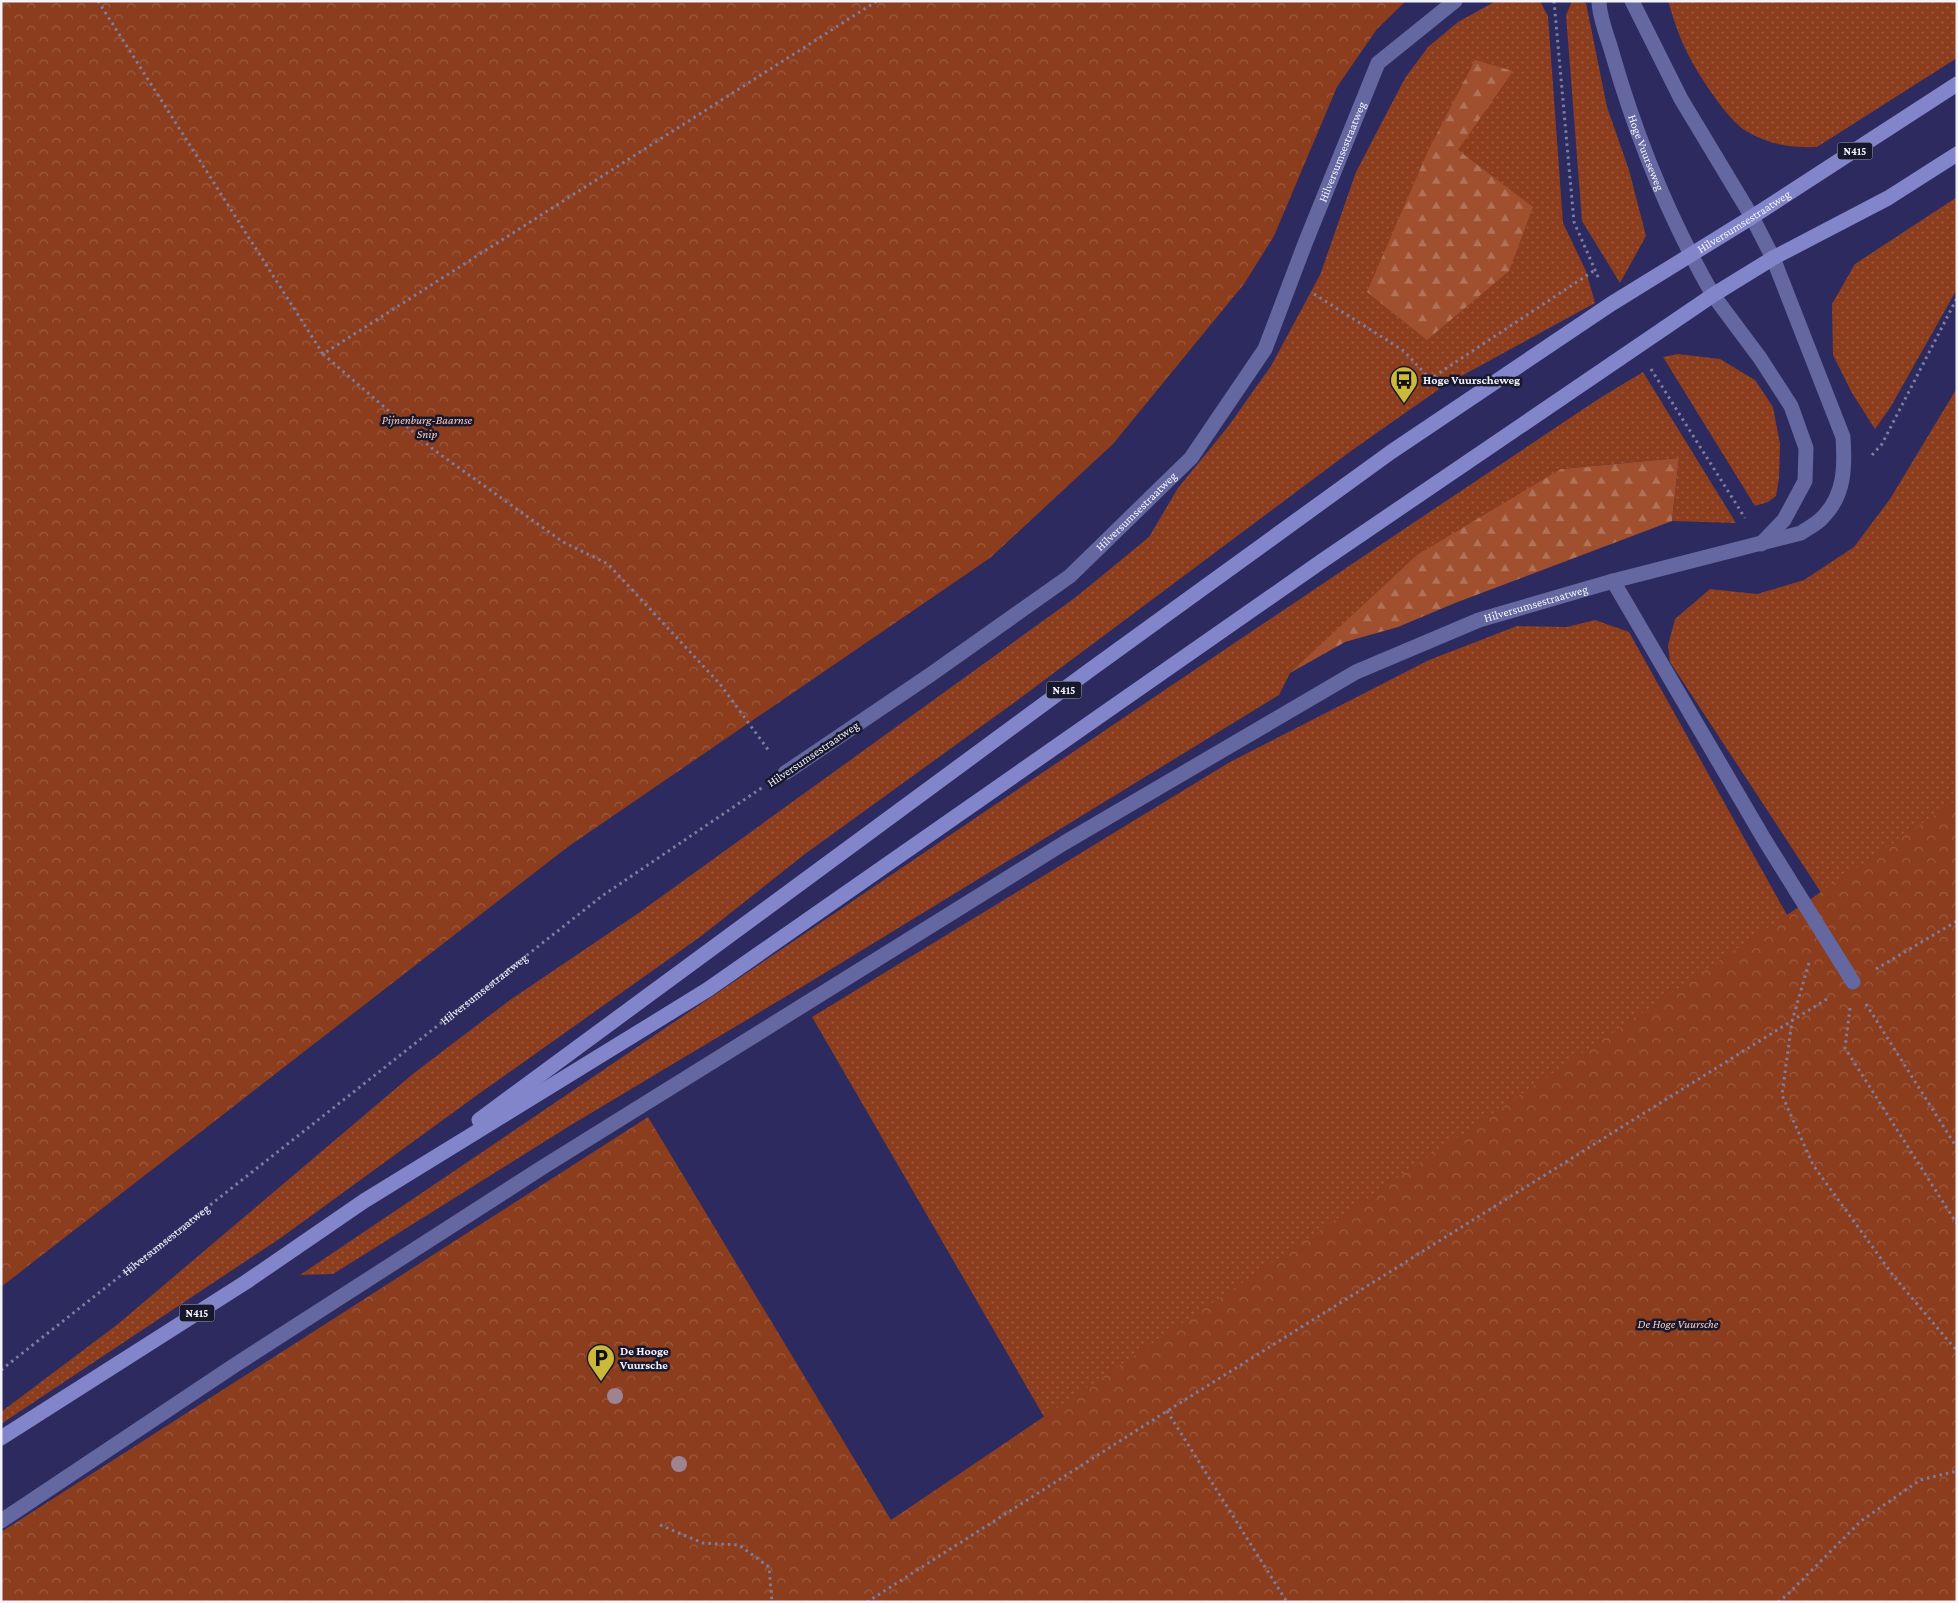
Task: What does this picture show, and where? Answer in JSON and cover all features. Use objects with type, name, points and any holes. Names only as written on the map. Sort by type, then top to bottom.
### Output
[{"type":"main road","name":"Hilversumsestraatweg","points":[[391,1185],[1090,670],[1391,452],[1602,310],[1752,217],[1957,84]]},
{"type":"main road","name":"Hilversumsestraatweg","points":[[1,1438],[246,1282],[391,1185],[707,990],[1322,561],[1713,295],[1773,258],[1888,198],[1957,154]]},
{"type":"street","name":"Hilversumsestraatweg","points":[[785,773],[930,675],[1070,576],[1191,458],[1265,349],[1291,279],[1378,63],[1455,1]]},
{"type":"street","name":"Hoge Vuurseweg","points":[[1599,1],[1624,92],[1653,171],[1690,254],[1713,295]]},
{"type":"street","points":[[1632,1],[1680,99],[1752,217],[1773,258]]},
{"type":"street","name":"Hilversumsestraatweg","points":[[1,1521],[235,1365],[543,1167],[1064,844],[1347,678],[1479,620],[1613,581],[1801,533],[1823,517],[1839,494],[1845,467],[1843,437],[1773,258]]},
{"type":"street","points":[[1713,295],[1760,358],[1791,406],[1806,448],[1805,481],[1784,520],[1761,544]]},
{"type":"street","points":[[1613,581],[1759,830],[1853,982]]},
{"type":"path","points":[[98,1],[323,354],[434,450],[563,542],[608,564],[720,684],[785,773]]},
{"type":"path","points":[[323,354],[877,1]]},
{"type":"path","points":[[1291,279],[1404,351],[1430,379],[1595,270]]},
{"type":"path","points":[[1870,458],[1882,444],[1957,298]]},
{"type":"path","name":"Hilversumsestraatweg","points":[[1,1370],[602,896],[785,773]]},
{"type":"path","points":[[867,1602],[1167,1411],[1853,982],[1957,921]]},
{"type":"path","points":[[1819,927],[1792,1021],[1782,1095],[1813,1165],[1895,1278],[1957,1351]]},
{"type":"path","points":[[1853,982],[1957,1148]]},
{"type":"path","points":[[1853,982],[1845,1048],[1957,1224]]},
{"type":"path","points":[[1167,1411],[1287,1602]]},
{"type":"path","points":[[1778,1602],[1861,1521],[1920,1480],[1957,1471]]},
{"type":"path","points":[[660,1525],[703,1543],[739,1545],[769,1567],[772,1602]]},
{"type":"green space","name":"Pijnenburg-Baarnse Snip","points":[[1,1],[1406,1],[1377,29],[1337,87],[1274,236],[1244,284],[1113,444],[990,558],[569,846],[1,1287]]},
{"type":"green space","points":[[1496,1],[1540,1],[1548,16],[1563,223],[1586,271],[1595,303],[1445,385],[1351,451],[1015,702],[805,854],[700,937],[480,1093],[282,1237],[1,1424],[1,1412],[118,1324],[414,1073],[510,1000],[640,912],[1076,597],[1149,537],[1178,488],[1227,428],[1271,366],[1320,275],[1356,172],[1405,78],[1428,47],[1458,22]]},
{"type":"green space","points":[[1572,1],[1586,3],[1607,107],[1629,170],[1646,236],[1620,283],[1582,221],[1566,15]]},
{"type":"green space","points":[[1668,1],[1957,1],[1957,58],[1817,147],[1778,144],[1751,134],[1727,114],[1703,80],[1682,43]]},
{"type":"green space","points":[[1475,60],[1513,71],[1458,150],[1533,207],[1509,271],[1427,340],[1367,292],[1428,151]]},
{"type":"green space","points":[[1957,197],[1957,289],[1890,408],[1875,429],[1852,393],[1833,355],[1832,304],[1855,264]]},
{"type":"green space","points":[[1678,354],[1720,359],[1755,380],[1773,407],[1780,444],[1779,478],[1776,496],[1768,502],[1755,506],[1663,357]]},
{"type":"green space","points":[[1643,372],[1736,523],[1672,521],[1679,458],[1561,469],[1290,673],[1279,695],[810,982],[571,1125],[333,1274],[300,1275],[1274,616],[1600,398]]},
{"type":"green space","points":[[1957,388],[1957,899],[1862,955],[1670,662],[1668,645],[1675,619],[1710,589],[1757,594],[1804,580],[1854,547],[1890,499]]},
{"type":"green space","points":[[1679,458],[1672,521],[1455,603],[1398,627],[1345,642],[1290,673],[1417,555],[1561,469]]},
{"type":"green space","points":[[1595,620],[1629,632],[1824,981],[1068,1458],[812,1017],[1230,762],[1429,660],[1517,626],[1567,627]]},
{"type":"green space","name":"De Hoge Vuursche","points":[[1957,800],[1957,1602],[1,1602],[1,1532],[648,1117],[891,1520]]},
{"type":"place","name":"Hoge Vuurscheweg","points":[[1404,404]]},
{"type":"place","name":"De Hooge Vuursche","points":[[601,1382]]}]
